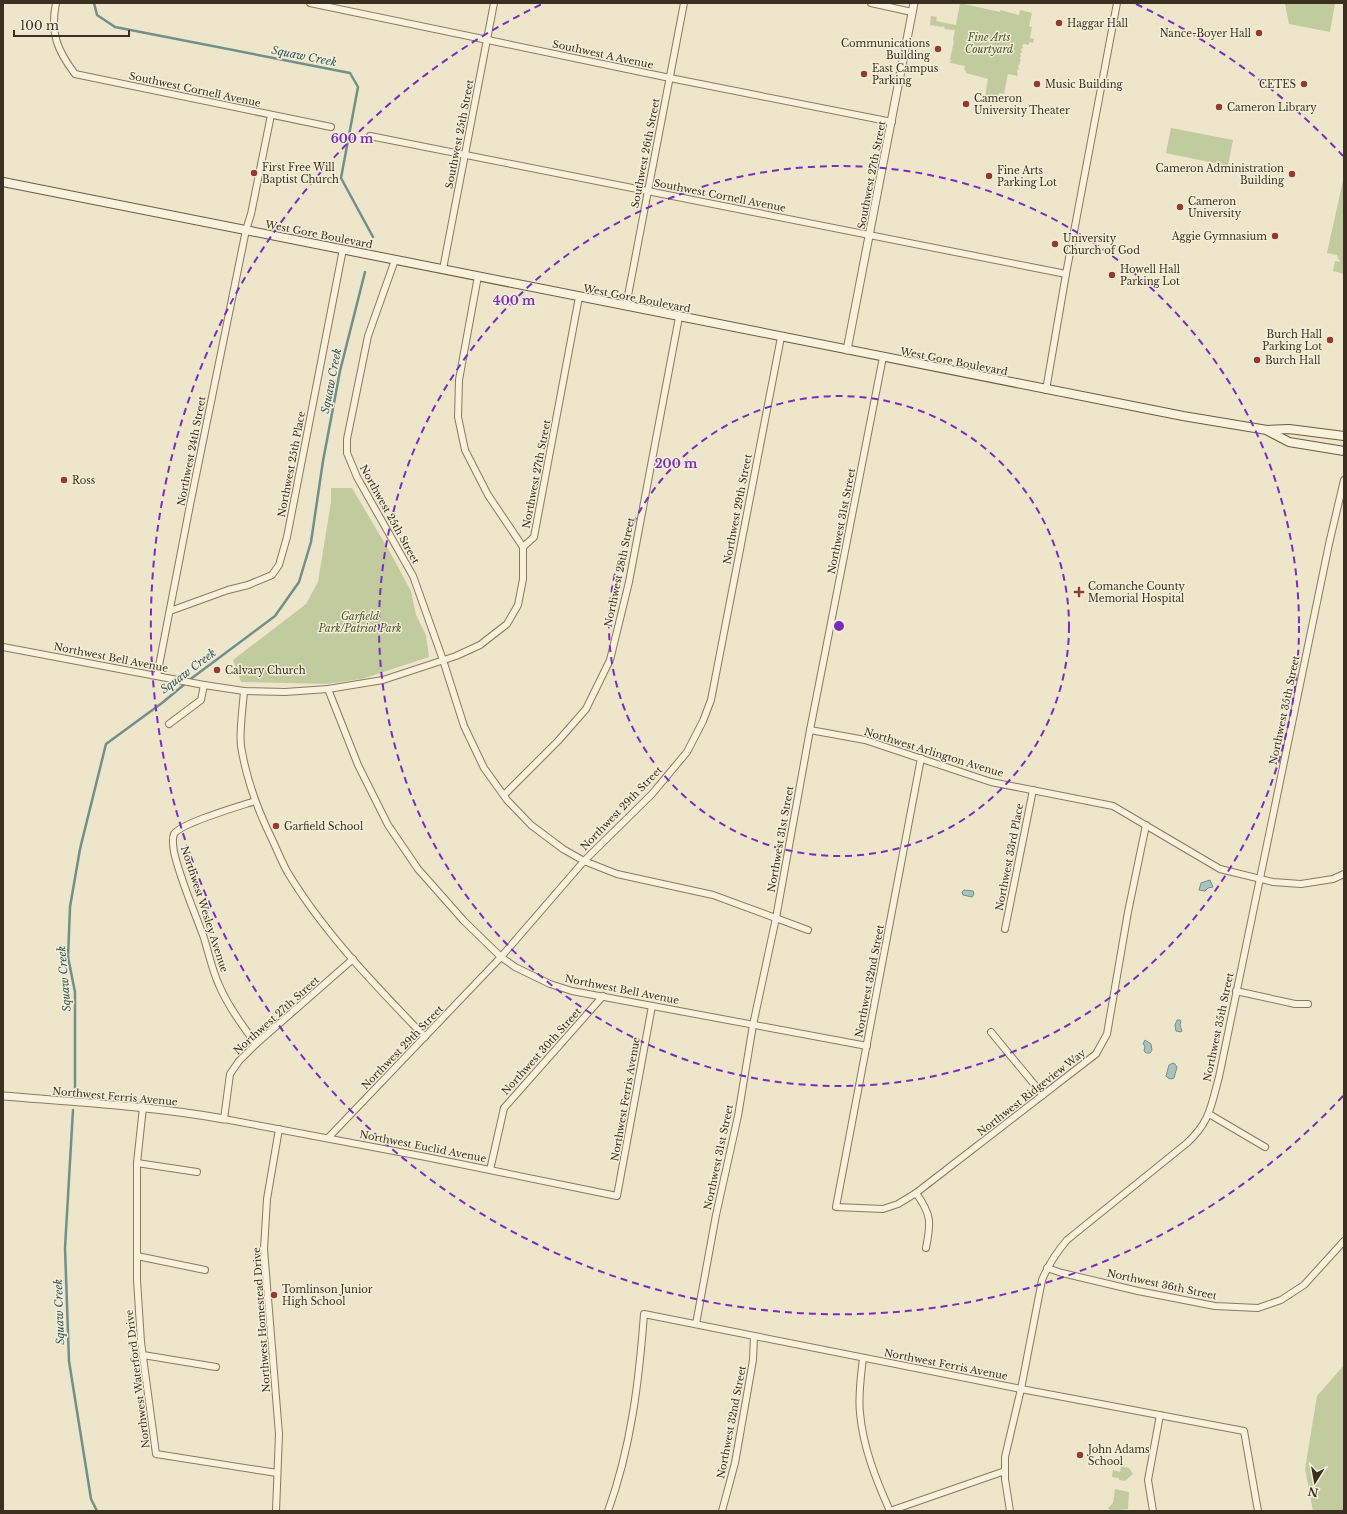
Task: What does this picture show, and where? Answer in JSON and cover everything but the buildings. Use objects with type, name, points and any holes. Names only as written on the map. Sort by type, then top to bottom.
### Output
[{"type":"main road","name":"West Gore Boulevard","points":[[3,182],[1046,390],[1267,430],[1289,429],[1344,436]]},
{"type":"main road","name":"West Gore Boulevard","points":[[1267,430],[1289,442],[1344,451]]},
{"type":"street","name":"Southwest Cornell Avenue","points":[[56,3],[54,36],[63,58],[75,74],[331,127]]},
{"type":"street","name":"Southwest A Avenue","points":[[310,3],[670,78],[892,122]]},
{"type":"street","name":"Southwest 25th Street","points":[[443,269],[494,3]]},
{"type":"street","name":"Southwest 26th Street","points":[[626,306],[684,3]]},
{"type":"street","points":[[871,3],[912,12]]},
{"type":"street","name":"Southwest 27th Street","points":[[847,350],[914,3]]},
{"type":"street","points":[[1046,390],[1066,274],[1117,3]]},
{"type":"street","name":"Northwest 24th Street","points":[[157,676],[191,497],[271,115]]},
{"type":"street","name":"Southwest Cornell Avenue","points":[[370,136],[1066,274]]},
{"type":"street","name":"Northwest 25th Place","points":[[170,611],[228,590],[248,585],[272,575],[279,565],[287,537],[343,249]]},
{"type":"street","name":"Northwest 25th Street","points":[[395,260],[368,336],[347,439],[347,453],[357,477],[413,576],[443,660]]},
{"type":"street","points":[[328,689],[383,680],[443,660],[480,645],[507,624],[518,606],[523,580],[523,547],[488,495],[465,450],[458,417],[459,380],[478,276]]},
{"type":"street","name":"Northwest 27th Street","points":[[523,547],[534,537],[579,297]]},
{"type":"street","name":"Northwest 28th Street","points":[[504,795],[558,742],[586,709],[610,660],[628,582],[679,316]]},
{"type":"street","name":"Northwest 29th Street","points":[[328,1138],[501,957],[584,861],[652,794],[687,752],[703,721],[710,700],[781,337]]},
{"type":"street","name":"Northwest 31st Street","points":[[696,1324],[716,1215],[738,1116],[753,1025],[776,918],[810,730],[883,357]]},
{"type":"street","name":"Northwest 35th Street","points":[[1010,1511],[1006,1493],[1005,1457],[1021,1389],[1042,1280],[1047,1268],[1055,1254],[1067,1240],[1187,1143],[1198,1133],[1209,1114],[1219,1077],[1327,552],[1344,480]]},
{"type":"street","name":"Northwest Bell Avenue","points":[[3,647],[201,685],[244,691],[285,692],[328,689],[358,765],[388,825],[418,869],[464,921],[501,957],[515,967],[550,984],[572,991],[867,1046]]},
{"type":"street","points":[[443,660],[464,726],[484,768],[504,795],[531,825],[563,849],[584,861],[617,874],[713,894],[808,930]]},
{"type":"street","points":[[169,724],[201,700],[201,685]]},
{"type":"street","points":[[244,691],[241,744],[250,786],[255,801],[287,872],[314,912],[352,959],[425,1037]]},
{"type":"street","name":"Northwest Arlington Avenue","points":[[810,730],[865,740],[991,782],[1113,806],[1220,869],[1274,882],[1301,884],[1333,879],[1344,874]]},
{"type":"street","name":"Northwest 32nd Street","points":[[836,1207],[921,758]]},
{"type":"street","name":"Northwest 33rd Place","points":[[1005,929],[1033,790]]},
{"type":"street","name":"Northwest Wesley Avenue","points":[[255,801],[209,816],[179,829],[174,835],[172,842],[184,884],[204,938],[218,984],[235,1014],[256,1044]]},
{"type":"street","name":"Northwest Ridgeview Way","points":[[836,1207],[883,1209],[898,1204],[916,1194],[1096,1054],[1107,1034],[1128,912],[1146,825]]},
{"type":"street","name":"Northwest 27th Street","points":[[224,1118],[230,1074],[239,1061],[256,1044],[352,959]]},
{"type":"street","points":[[1236,991],[1295,1004],[1308,1004]]},
{"type":"street","name":"Northwest 30th Street","points":[[490,1170],[504,1108],[603,996]]},
{"type":"street","name":"Northwest Ferris Avenue","points":[[617,1196],[652,1006]]},
{"type":"street","points":[[992,1032],[1043,1095]]},
{"type":"street","name":"Northwest Ferris Avenue","points":[[3,1096],[143,1107],[224,1118]]},
{"type":"street","name":"Northwest Waterford Drive","points":[[143,1107],[137,1163],[137,1280],[143,1355],[156,1454],[277,1473]]},
{"type":"street","points":[[1209,1114],[1265,1147]]},
{"type":"street","name":"Northwest Euclid Avenue","points":[[224,1118],[617,1196]]},
{"type":"street","name":"Northwest Homestead Drive","points":[[276,1511],[279,1434],[264,1249],[267,1199],[279,1129]]},
{"type":"street","points":[[137,1163],[197,1172]]},
{"type":"street","points":[[916,1194],[924,1204],[930,1217],[930,1229],[926,1248]]},
{"type":"street","name":"Northwest 36th Street","points":[[1047,1268],[1138,1291],[1215,1306],[1258,1308],[1281,1300],[1304,1285],[1344,1241]]},
{"type":"street","points":[[137,1256],[205,1270]]},
{"type":"street","name":"Northwest Ferris Avenue","points":[[608,1511],[617,1486],[630,1432],[639,1373],[644,1314],[1021,1389],[1244,1431],[1258,1511]]},
{"type":"street","name":"Northwest 32nd Street","points":[[722,1511],[738,1448],[754,1360],[754,1336]]},
{"type":"street","points":[[143,1355],[216,1367]]},
{"type":"street","points":[[863,1358],[860,1379],[860,1413],[875,1477],[890,1511],[1005,1471]]},
{"type":"street","points":[[1154,1511],[1148,1480],[1160,1415]]},
{"type":"green space","name":"Fine Arts Courtyard","points":[[960,3],[1019,15],[1020,10],[1032,13],[1029,26],[1032,27],[1030,38],[1034,39],[1033,43],[1030,42],[1028,45],[1022,45],[1022,53],[1020,53],[1021,61],[1019,62],[1020,64],[1018,66],[1019,69],[1017,70],[1018,76],[1008,74],[1004,94],[999,93],[998,98],[985,96],[988,79],[966,73],[964,70],[965,66],[950,63],[955,30],[944,29],[945,27],[942,26],[930,25],[931,16],[937,17],[936,21],[956,25]]},
{"type":"green space","points":[[1285,3],[1335,3],[1330,32],[1289,24]]},
{"type":"green space","points":[[1171,128],[1233,140],[1228,166],[1166,153]]},
{"type":"green space","points":[[1344,176],[1344,274],[1333,271],[1335,261],[1340,262],[1337,255],[1327,253]]},
{"type":"green space","name":"Garfield Park/Patriot Park","points":[[331,488],[352,488],[391,554],[411,591],[416,615],[426,635],[429,657],[362,679],[326,684],[241,682],[233,660],[306,604],[318,582],[331,502]]},
{"type":"green space","points":[[1344,1365],[1344,1511],[1313,1511],[1305,1469],[1317,1396]]},
{"type":"green space","points":[[1121,1466],[1129,1468],[1133,1474],[1125,1481],[1112,1477],[1113,1470],[1120,1472]]},
{"type":"green space","points":[[1115,1489],[1129,1492],[1128,1509],[1111,1511],[1108,1508],[1113,1503]]},
{"type":"water","points":[[1210,880],[1213,887],[1208,888],[1205,891],[1199,890],[1201,883]]},
{"type":"water","points":[[964,890],[973,891],[974,894],[972,897],[963,895],[962,892]]},
{"type":"water","points":[[1177,1020],[1181,1021],[1181,1032],[1176,1031],[1175,1025]]},
{"type":"water","points":[[1145,1040],[1151,1044],[1152,1050],[1150,1053],[1146,1053],[1144,1051],[1145,1046],[1143,1044]]},
{"type":"water","points":[[1173,1063],[1177,1067],[1174,1078],[1171,1079],[1166,1076],[1169,1065]]},
{"type":"waterway","name":"Squaw Creek","points":[[94,3],[97,15],[115,27],[350,73],[358,87],[341,178],[373,237]]},
{"type":"waterway","name":"Squaw Creek","points":[[75,1091],[75,992],[68,957],[70,907],[80,849],[106,744],[275,616],[299,582],[311,542],[323,461],[340,371],[365,272]]},
{"type":"waterway","name":"Squaw Creek","points":[[73,1110],[65,1248],[69,1361],[91,1499],[97,1511]]},
{"type":"place","name":"Haggar Hall","points":[[1059,23]]},
{"type":"place","name":"Nance-Boyer Hall","points":[[1259,33]]},
{"type":"place","name":"Communications Building","points":[[938,49]]},
{"type":"place","name":"East Campus Parking","points":[[864,74]]},
{"type":"place","name":"Music Building","points":[[1037,84]]},
{"type":"place","name":"CETES","points":[[1304,84]]},
{"type":"place","name":"Cameron University Theater","points":[[966,104]]},
{"type":"place","name":"Cameron Library","points":[[1219,107]]},
{"type":"place","name":"First Free Will Baptist Church","points":[[254,173]]},
{"type":"place","name":"Cameron Administration Building","points":[[1292,174]]},
{"type":"place","name":"Fine Arts Parking Lot","points":[[989,176]]},
{"type":"place","name":"Cameron University","points":[[1180,207]]},
{"type":"place","name":"Aggie Gymnasium","points":[[1275,236]]},
{"type":"place","name":"University Church of God","points":[[1055,244]]},
{"type":"place","name":"Howell Hall Parking Lot","points":[[1112,275]]},
{"type":"place","name":"Burch Hall Parking Lot","points":[[1330,340]]},
{"type":"place","name":"Burch Hall","points":[[1257,360]]},
{"type":"place","name":"Ross","points":[[64,480]]},
{"type":"place","name":"Comanche County Memorial Hospital","points":[[1079,592]]},
{"type":"place","name":"Calvary Church","points":[[217,670]]},
{"type":"place","name":"Garfield School","points":[[276,826]]},
{"type":"place","name":"Tomlinson Junior High School","points":[[274,1295]]},
{"type":"place","name":"John Adams School","points":[[1080,1455]]}]
